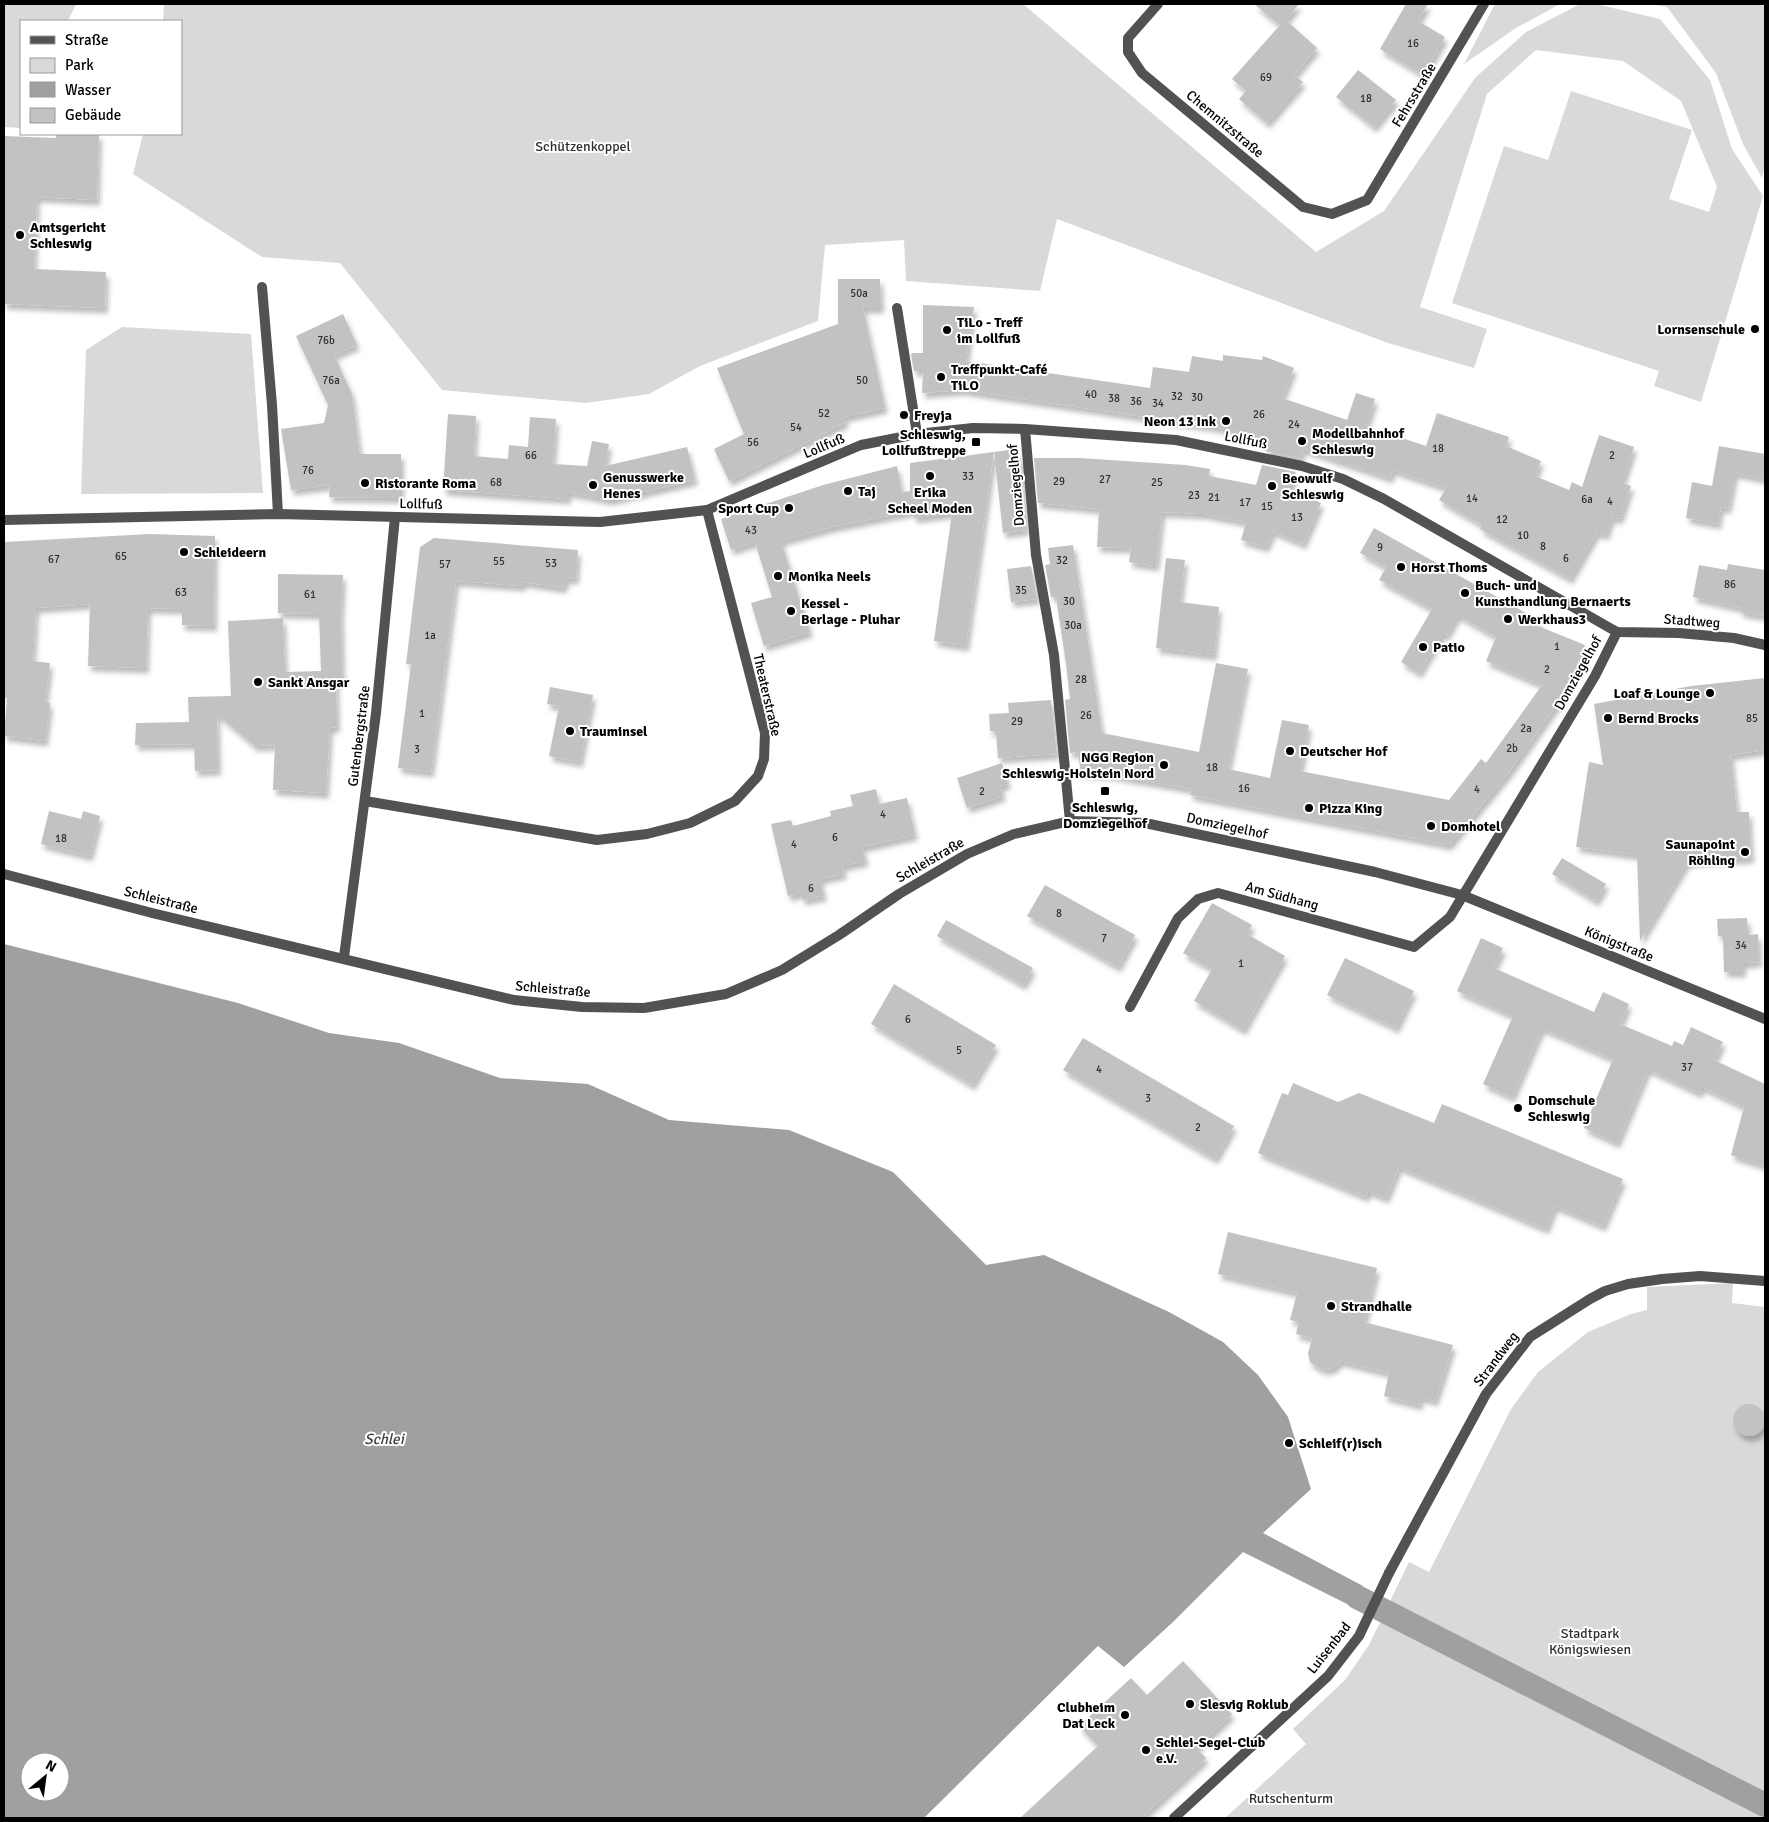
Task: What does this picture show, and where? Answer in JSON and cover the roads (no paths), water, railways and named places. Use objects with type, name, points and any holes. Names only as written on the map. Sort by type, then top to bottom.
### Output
[{"type":"street","name":"Chemnitzstraße","points":[[1158,4],[1128,38],[1128,52],[1142,73],[1303,207],[1332,214],[1367,200]]},
{"type":"street","name":"Fehrsstraße","points":[[1367,200],[1484,4]]},
{"type":"street","points":[[262,287],[272,405],[278,514]]},
{"type":"street","points":[[897,308],[917,434]]},
{"type":"street","name":"Lollfuß","points":[[4,520],[278,514],[600,522],[707,510],[861,445],[917,434],[973,428],[1025,429],[1176,440],[1302,466],[1344,479],[1617,632]]},
{"type":"street","name":"Domziegelhof","points":[[1025,429],[1036,556],[1054,655],[1070,821],[1145,823],[1375,872],[1462,895],[1595,676],[1617,632]]},
{"type":"street","name":"Theaterstraße","points":[[365,801],[597,840],[647,834],[690,823],[735,801],[758,776],[764,758],[765,734],[707,510]]},
{"type":"street","name":"Gutenbergstraße","points":[[344,957],[376,713],[394,517]]},
{"type":"street","name":"Stadtweg","points":[[1617,632],[1679,633],[1734,638],[1765,645]]},
{"type":"street","name":"Schleistraße","points":[[4,874],[152,913],[344,957],[514,1000],[582,1007],[644,1008],[726,994],[782,970],[839,935],[899,894],[967,854],[1014,834],[1070,821]]},
{"type":"street","name":"Am Südhang","points":[[1130,1007],[1178,918],[1198,899],[1218,893],[1414,947],[1450,917],[1462,895]]},
{"type":"street","name":"Königstraße","points":[[1462,895],[1765,1018]]},
{"type":"street","name":"Strandweg","points":[[1411,1533],[1486,1394],[1530,1337],[1605,1291],[1662,1278],[1700,1276],[1765,1281]]},
{"type":"street","name":"Luisenbad","points":[[1174,1818],[1328,1676],[1359,1636],[1389,1573],[1411,1533]]},
{"type":"water","name":"Schlei","points":[[4,944],[238,1003],[329,1033],[399,1043],[500,1078],[588,1084],[669,1120],[789,1130],[893,1172],[986,1265],[1044,1255],[1169,1312],[1223,1342],[1258,1375],[1288,1417],[1311,1489],[1263,1533],[1363,1586],[1351,1606],[1243,1552],[1174,1621],[1124,1667],[1098,1646],[924,1818],[4,1818]]},
{"type":"waterway","points":[[1357,1597],[1765,1805]]},
{"type":"place","name":"Amtsgericht Schleswig","points":[[20,235]]},
{"type":"place","name":"Lornsenschule","points":[[1755,329]]},
{"type":"place","name":"TiLo - Treff im Lollfuß","points":[[947,330]]},
{"type":"place","name":"Treffpunkt-Café TiLO","points":[[941,377]]},
{"type":"place","name":"Freyja","points":[[904,415]]},
{"type":"place","name":"Neon 13 Ink","points":[[1226,421]]},
{"type":"place","name":"Modellbahnhof Schleswig","points":[[1302,441]]},
{"type":"place","name":"Schleswig, Lollfußtreppe","points":[[976,442]]},
{"type":"place","name":"Erika Scheel Moden","points":[[930,476]]},
{"type":"place","name":"Ristorante Roma","points":[[365,483]]},
{"type":"place","name":"Genusswerke Henes","points":[[593,485]]},
{"type":"place","name":"Beowulf Schleswig","points":[[1272,486]]},
{"type":"place","name":"Taj","points":[[848,491]]},
{"type":"place","name":"Sport Cup","points":[[789,508]]},
{"type":"place","name":"Schleideern","points":[[184,552]]},
{"type":"place","name":"Horst Thoms","points":[[1401,567]]},
{"type":"place","name":"Monika Neels","points":[[778,576]]},
{"type":"place","name":"Buch- und Kunsthandlung Bernaerts","points":[[1465,593]]},
{"type":"place","name":"Kessel - Berlage - Pluhar","points":[[791,611]]},
{"type":"place","name":"Werkhaus3","points":[[1508,619]]},
{"type":"place","name":"Patio","points":[[1423,647]]},
{"type":"place","name":"Sankt Ansgar","points":[[258,682]]},
{"type":"place","name":"Loaf & Lounge","points":[[1710,693]]},
{"type":"place","name":"Bernd Brocks","points":[[1608,718]]},
{"type":"place","name":"Trauminsel","points":[[570,731]]},
{"type":"place","name":"Deutscher Hof","points":[[1290,751]]},
{"type":"place","name":"NGG Region Schleswig-Holstein Nord","points":[[1164,765]]},
{"type":"place","name":"Schleswig, Domziegelhof","points":[[1105,791]]},
{"type":"place","name":"Pizza King","points":[[1309,808]]},
{"type":"place","name":"Domhotel","points":[[1431,826]]},
{"type":"place","name":"Saunapoint Röhling","points":[[1745,852]]},
{"type":"place","name":"Domschule Schleswig","points":[[1518,1108]]},
{"type":"place","name":"Strandhalle","points":[[1331,1306]]},
{"type":"place","name":"Schleif(r)isch","points":[[1289,1443]]},
{"type":"place","name":"Slesvig Roklub","points":[[1190,1704]]},
{"type":"place","name":"Clubheim Dat Leck","points":[[1125,1715]]},
{"type":"place","name":"Schlei-Segel-Club e.V.","points":[[1146,1750]]},
{"type":"park label","name":"Schützenkoppel","points":[[583,146]]},
{"type":"park label","name":"Stadtpark Königswiesen","points":[[1590,1642]]},
{"type":"park label","name":"Rutschenturm","points":[[1291,1798]]}]
